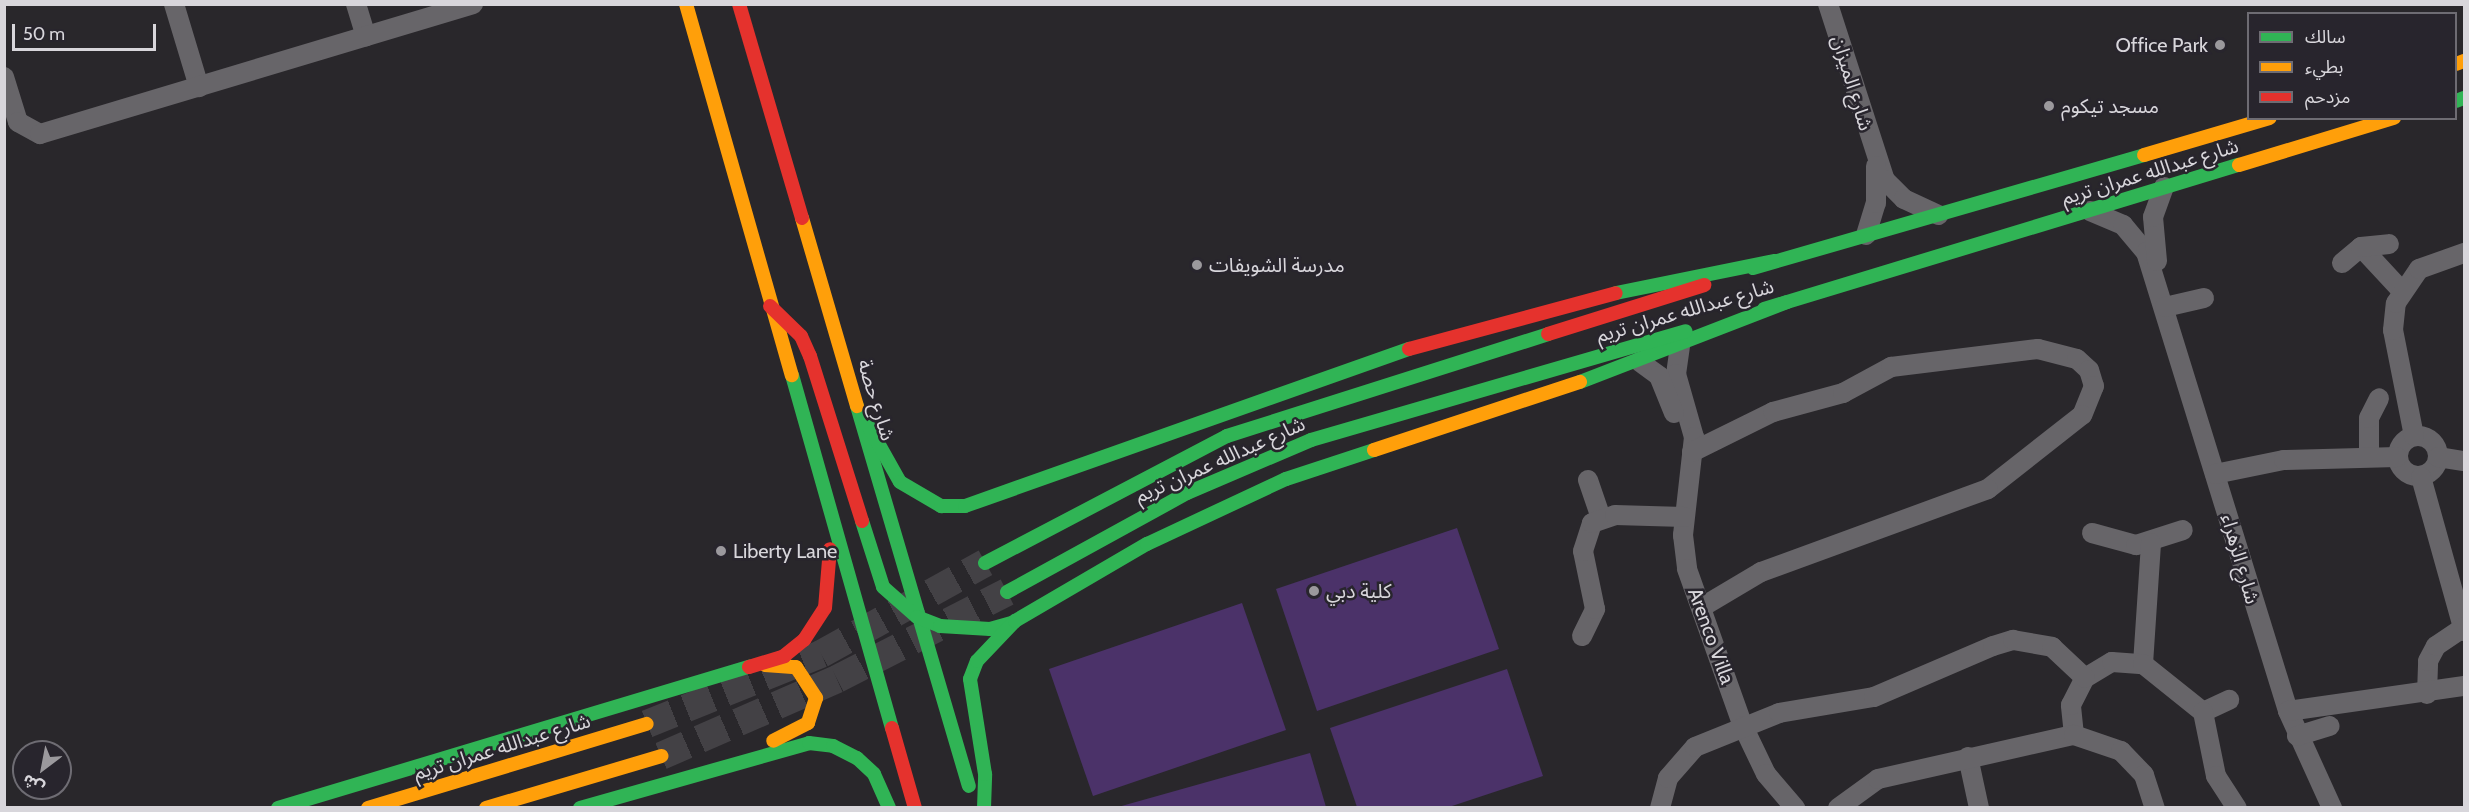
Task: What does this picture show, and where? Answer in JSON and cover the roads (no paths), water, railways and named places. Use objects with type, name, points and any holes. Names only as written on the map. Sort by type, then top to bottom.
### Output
[{"type":"main road","points":[[686,4],[769,306],[915,807]]},
{"type":"main road","name":"شارع حصة","points":[[739,4],[860,411],[917,617],[976,807]]},
{"type":"main road","name":"شارع عبدالله عمران تريم","points":[[985,563],[1227,436],[1775,261],[2263,120]]},
{"type":"main road","name":"شارع عبدالله عمران تريم","points":[[1007,592],[1187,493],[1311,440],[1787,302],[2387,120]]},
{"type":"main road","points":[[860,411],[900,482],[941,506],[965,506],[1234,407],[1450,335],[1648,285],[1775,261]]},
{"type":"main road","points":[[984,807],[985,774],[970,679],[977,661],[1015,621],[1147,544],[1286,480],[1640,362],[1787,302]]},
{"type":"main road","points":[[769,306],[794,327],[810,356],[883,587],[917,617],[964,630],[1015,621]]},
{"type":"main road","points":[[765,665],[804,640],[825,608],[831,566],[825,500]]},
{"type":"main road","points":[[278,807],[765,665],[783,663],[806,675],[813,686],[814,711],[799,731],[745,752],[731,764]]},
{"type":"main road","points":[[888,713],[925,785]]},
{"type":"main road","name":"شارع عبدالله عمران تريم","points":[[368,807],[647,724]]},
{"type":"main road","points":[[580,807],[809,743],[834,746],[874,774],[889,807]]},
{"type":"main road","points":[[486,807],[661,756]]},
{"type":"street","points":[[174,4],[199,87]]},
{"type":"street","points":[[356,4],[366,37]]},
{"type":"street","points":[[4,77],[18,122],[40,134],[473,4]]},
{"type":"street","name":"شارع الميزان","points":[[1828,4],[1876,161],[1877,195],[1866,235]]},
{"type":"street","name":"شارع الميزان","points":[[1876,161],[1904,199],[1939,215]]},
{"type":"street","name":"شارع الزهراء","points":[[2164,187],[2151,233],[2165,306]]},
{"type":"street","name":"شارع الزهراء","points":[[2090,211],[2116,220],[2137,237],[2165,306],[2288,711],[2297,736],[2332,807]]},
{"type":"street","points":[[2342,263],[2361,247],[2389,244]]},
{"type":"street","points":[[2361,247],[2401,290]]},
{"type":"street","points":[[2414,436],[2393,330],[2401,290],[2430,261],[2464,253]]},
{"type":"street","points":[[2165,306],[2204,298]]},
{"type":"street","name":"Arenco Villa","points":[[1680,346],[1676,374],[1694,431],[1684,518],[1687,569],[1743,726],[1766,774],[1795,807]]},
{"type":"street","points":[[1640,362],[1659,376],[1692,450],[1773,412],[1843,393],[1883,369],[1988,351],[2063,353],[2089,370],[2094,386],[2082,415],[1988,489],[1761,572],[1701,607]]},
{"type":"street","points":[[2369,456],[2369,418],[2379,398]]},
{"type":"street","points":[[2414,436],[2433,443],[2438,457],[2433,470],[2421,477]]},
{"type":"street","points":[[2414,436],[2402,444],[2397,457],[2402,470],[2421,477]]},
{"type":"street","points":[[2215,474],[2284,459],[2397,457]]},
{"type":"street","points":[[2438,457],[2463,463]]},
{"type":"street","points":[[2421,477],[2428,541],[2464,629],[2448,635],[2428,661],[2427,694]]},
{"type":"street","points":[[1588,480],[1601,518]]},
{"type":"street","points":[[1601,518],[1684,518]]},
{"type":"street","points":[[1582,636],[1595,609],[1583,541],[1601,518]]},
{"type":"street","points":[[2092,533],[2121,543],[2151,543],[2182,530]]},
{"type":"street","points":[[2143,664],[2151,543]]},
{"type":"street","points":[[1660,807],[1680,761],[1695,747],[1743,726],[1788,711],[1855,703],[2013,640],[2052,647],[2085,678]]},
{"type":"street","points":[[2074,735],[2072,705],[2085,678],[2112,662],[2143,664],[2203,712],[2213,767],[2237,807]]},
{"type":"street","points":[[2288,711],[2427,694],[2464,686]]},
{"type":"street","points":[[2203,712],[2229,700]]},
{"type":"street","points":[[2297,736],[2330,726]]},
{"type":"street","points":[[1838,807],[1878,779],[2074,735],[2121,751],[2144,775],[2155,807]]},
{"type":"street","points":[[1968,757],[1979,807]]},
{"type":"tunnel","points":[[647,724],[821,654],[985,563]]},
{"type":"tunnel","points":[[661,756],[837,679],[1007,592]]},
{"type":"place","name":"Office Park","points":[[2220,45]]},
{"type":"place","name":"مسجد تيكوم","points":[[2049,106]]},
{"type":"place","name":"مدرسة الشويفات","points":[[1197,265]]},
{"type":"place","name":"Liberty Lane","points":[[721,551]]},
{"type":"place","name":"كلية دبي","points":[[1314,591]]}]
